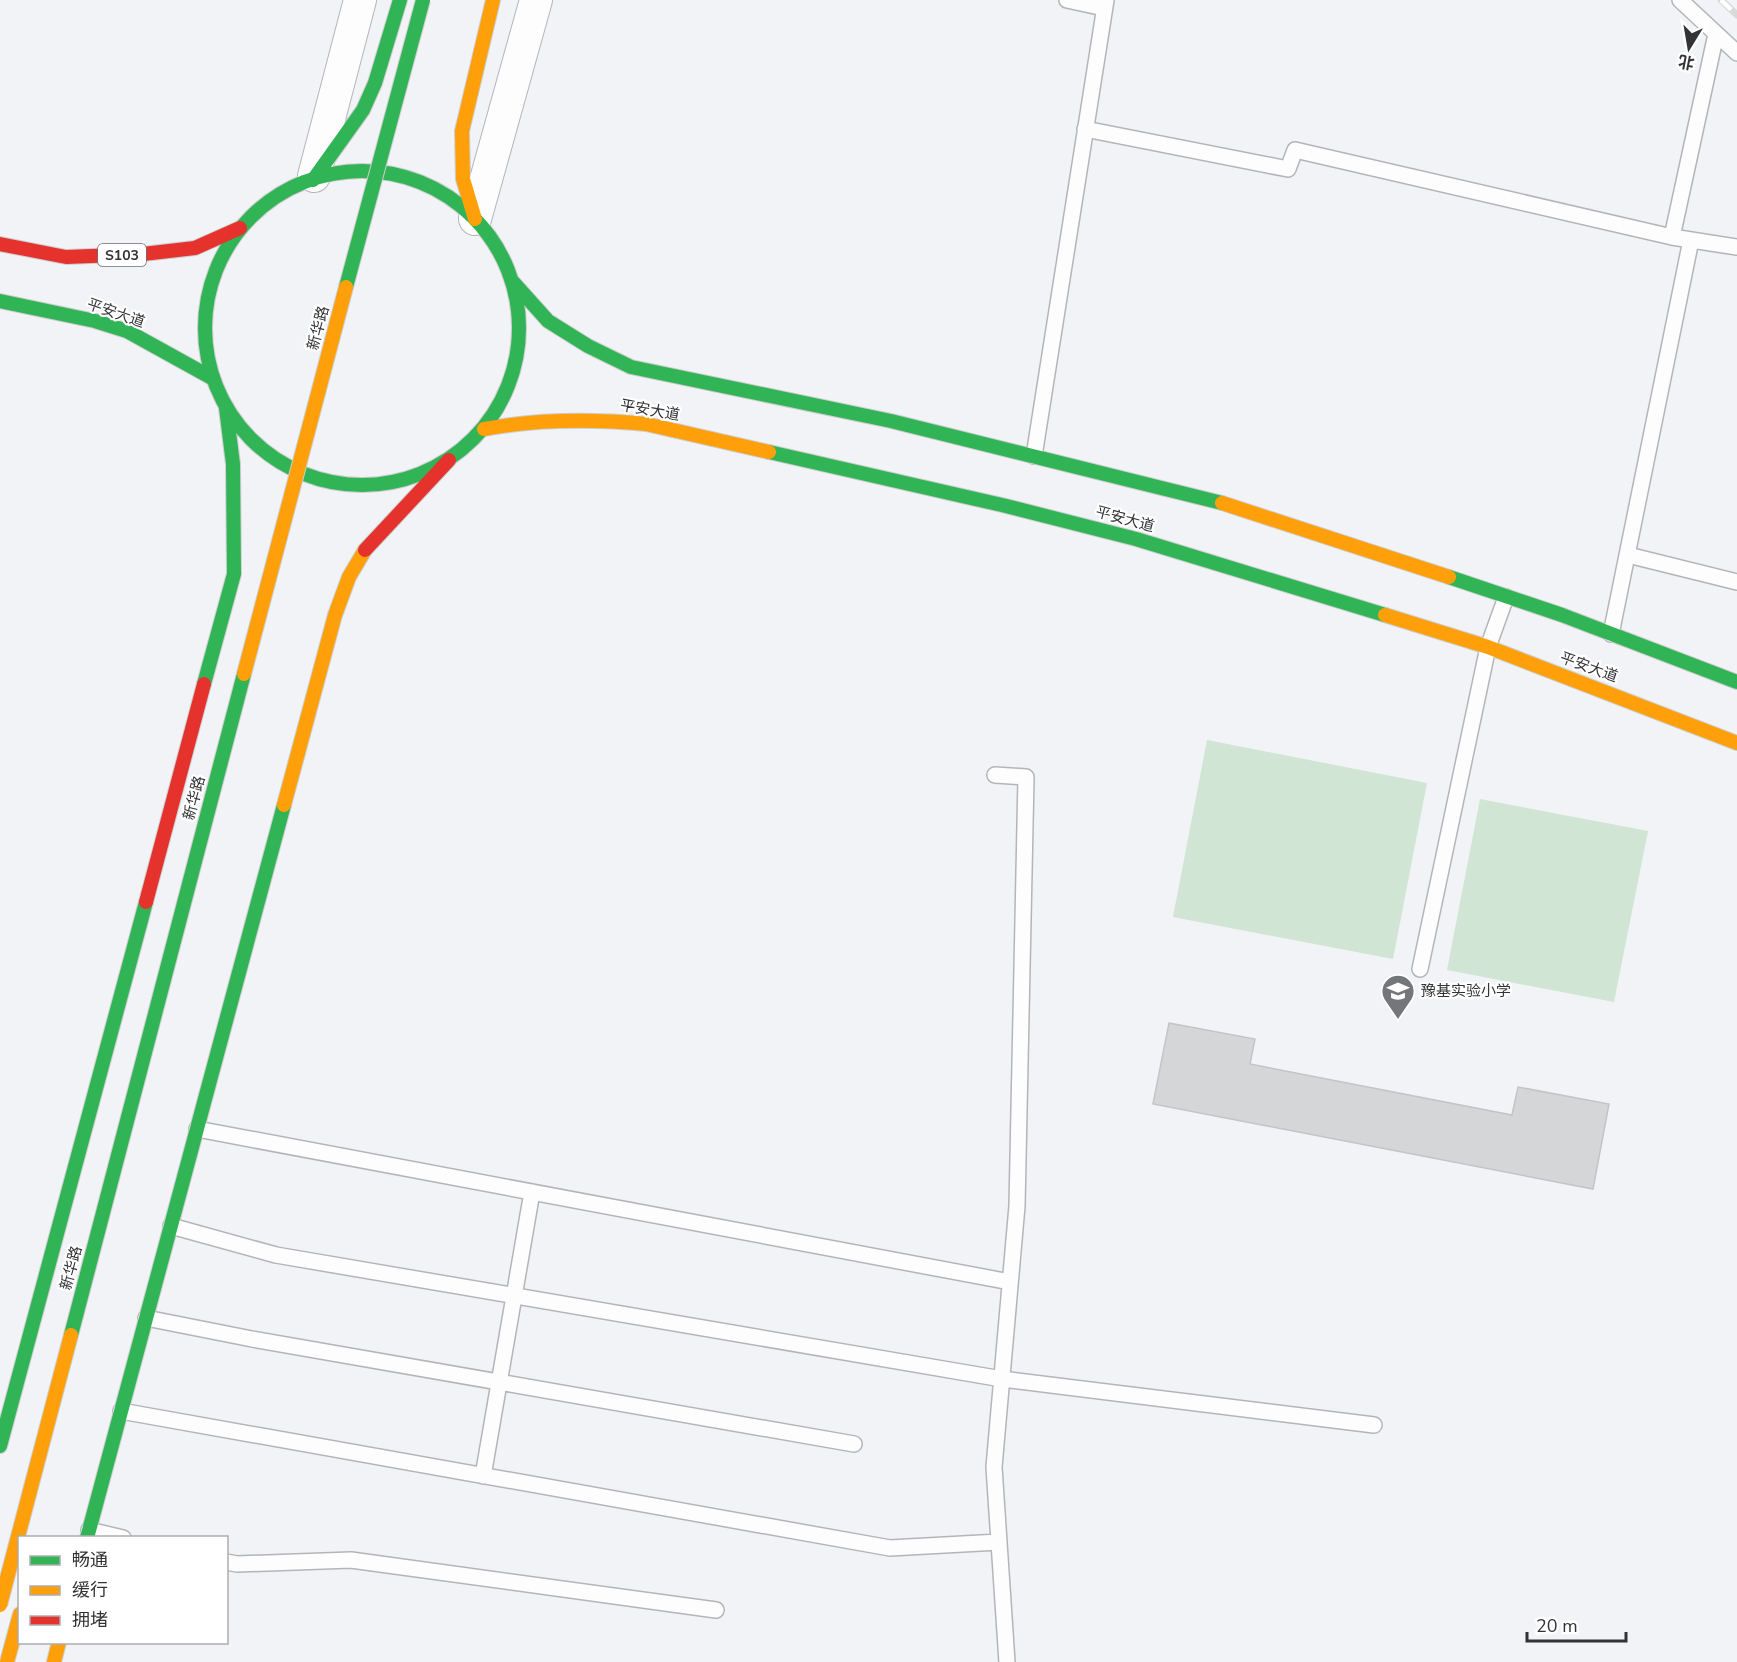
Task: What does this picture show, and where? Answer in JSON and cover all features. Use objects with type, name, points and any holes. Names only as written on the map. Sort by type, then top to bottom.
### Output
[{"type":"main road","points":[[313,180],[363,110],[391,35],[400,0]]},
{"type":"main road","name":"新华路","points":[[18,1536],[315,402],[423,0]]},
{"type":"main road","points":[[475,219],[463,178],[462,130],[493,0]]},
{"type":"main road","points":[[393,193],[403,159]]},
{"type":"main road","points":[[449,460],[411,478],[369,486],[326,481],[286,466],[269,454],[252,441],[226,408],[212,378],[205,339],[207,299],[219,262],[240,228],[267,203],[299,184],[345,172],[393,174],[437,190],[475,219],[497,248],[513,282],[548,321],[588,346],[631,367],[891,421],[1225,505],[1335,538],[1506,597],[1737,682]]},
{"type":"main road","name":"S103","points":[[0,244],[66,256],[143,254],[195,248],[240,228]]},
{"type":"main road","points":[[88,1534],[334,615],[349,577],[365,550],[449,460],[483,429],[510,384],[520,333],[513,282]]},
{"type":"main road","name":"平安大道","points":[[0,301],[95,321],[127,331],[212,378]]},
{"type":"main road","points":[[0,1446],[234,574],[233,464],[226,408]]},
{"type":"main road","name":"平安大道","points":[[483,429],[522,421],[599,418],[646,424],[991,502],[1136,538],[1488,647],[1737,743]]},
{"type":"main road","points":[[314,489],[320,466]]},
{"type":"main road","name":"新华路","points":[[0,1605],[18,1536]]},
{"type":"main road","points":[[7,1662],[18,1621]]},
{"type":"main road","points":[[54,1662],[58,1644]]},
{"type":"street","points":[[313,180],[360,0]]},
{"type":"street","points":[[475,219],[536,0]]},
{"type":"lane","points":[[1034,456],[1105,4],[1067,0]]},
{"type":"lane","points":[[1680,0],[1737,53]]},
{"type":"lane","points":[[1672,237],[1716,34]]},
{"type":"lane","points":[[1085,129],[1288,169],[1295,150],[1672,237],[1737,247]]},
{"type":"lane","points":[[1611,634],[1691,240]]},
{"type":"lane","points":[[1628,555],[1737,582]]},
{"type":"lane","points":[[1420,969],[1488,647],[1506,597]]},
{"type":"lane","points":[[995,775],[1026,777],[1017,1206],[994,1467],[1007,1662]]},
{"type":"lane","points":[[196,1129],[1010,1282]]},
{"type":"lane","points":[[483,1476],[532,1192]]},
{"type":"lane","points":[[171,1226],[276,1255],[1002,1380],[1374,1425]]},
{"type":"lane","points":[[146,1318],[854,1444]]},
{"type":"lane","points":[[121,1411],[890,1548],[999,1542]]},
{"type":"lane","points":[[88,1534],[106,1536]]},
{"type":"lane","points":[[228,1562],[237,1564],[351,1560],[716,1610]]},
{"type":"green space","points":[[1207,740],[1427,783],[1393,959],[1173,917]]},
{"type":"green space","points":[[1480,799],[1648,831],[1614,1002],[1447,970]]},
{"type":"building","points":[[1169,1023],[1255,1039],[1250,1064],[1512,1115],[1518,1087],[1609,1104],[1593,1189],[1153,1104]]},
{"type":"railway","points":[[1721,0],[1737,15]]},
{"type":"traffic: fast","points":[[313,180],[363,110],[375,83],[400,0]]},
{"type":"traffic: fast","points":[[346,287],[423,0]]},
{"type":"traffic: fast","points":[[362,171],[393,174],[422,183],[449,198],[473,217],[492,241],[507,268],[516,297],[519,328],[516,359],[507,388],[492,415],[473,439],[449,458],[422,473],[393,482],[362,485],[331,482],[302,473],[275,458],[251,439],[232,415],[217,388],[208,359],[205,328],[208,297],[217,268],[232,241],[251,217],[275,198],[302,183],[331,174],[362,171]]},
{"type":"traffic: fast","points":[[513,282],[548,321],[588,346],[631,367],[891,421],[1222,503]]},
{"type":"traffic: fast","points":[[0,301],[95,321],[127,331],[212,378]]},
{"type":"traffic: fast","points":[[204,684],[234,574],[233,464],[226,408]]},
{"type":"traffic: fast","points":[[769,452],[1002,505],[1136,539],[1385,615]]},
{"type":"traffic: fast","points":[[1449,577],[1562,615],[1737,682]]},
{"type":"traffic: fast","points":[[71,1335],[244,674]]},
{"type":"traffic: fast","points":[[88,1536],[284,805]]},
{"type":"traffic: fast","points":[[0,1446],[146,902]]},
{"type":"traffic: slow","points":[[475,219],[463,179],[462,131],[493,0]]},
{"type":"traffic: slow","points":[[244,674],[346,287]]},
{"type":"traffic: slow","points":[[484,429],[524,423],[565,421],[646,424],[769,452]]},
{"type":"traffic: slow","points":[[1222,503],[1449,577]]},
{"type":"traffic: slow","points":[[284,805],[335,615],[349,577],[365,550]]},
{"type":"traffic: slow","points":[[1385,615],[1488,647],[1737,743]]},
{"type":"traffic: slow","points":[[18,1536],[71,1335]]},
{"type":"traffic: slow","points":[[0,1605],[18,1537]]},
{"type":"traffic: slow","points":[[7,1662],[18,1621]]},
{"type":"traffic: slow","points":[[54,1662],[58,1644]]},
{"type":"traffic: jam","points":[[0,244],[66,257],[143,254],[195,248],[240,228]]},
{"type":"traffic: jam","points":[[365,550],[449,460]]},
{"type":"traffic: jam","points":[[146,902],[204,684]]},
{"type":"place","name":"豫基实验小学","points":[[1398,1020]]}]
